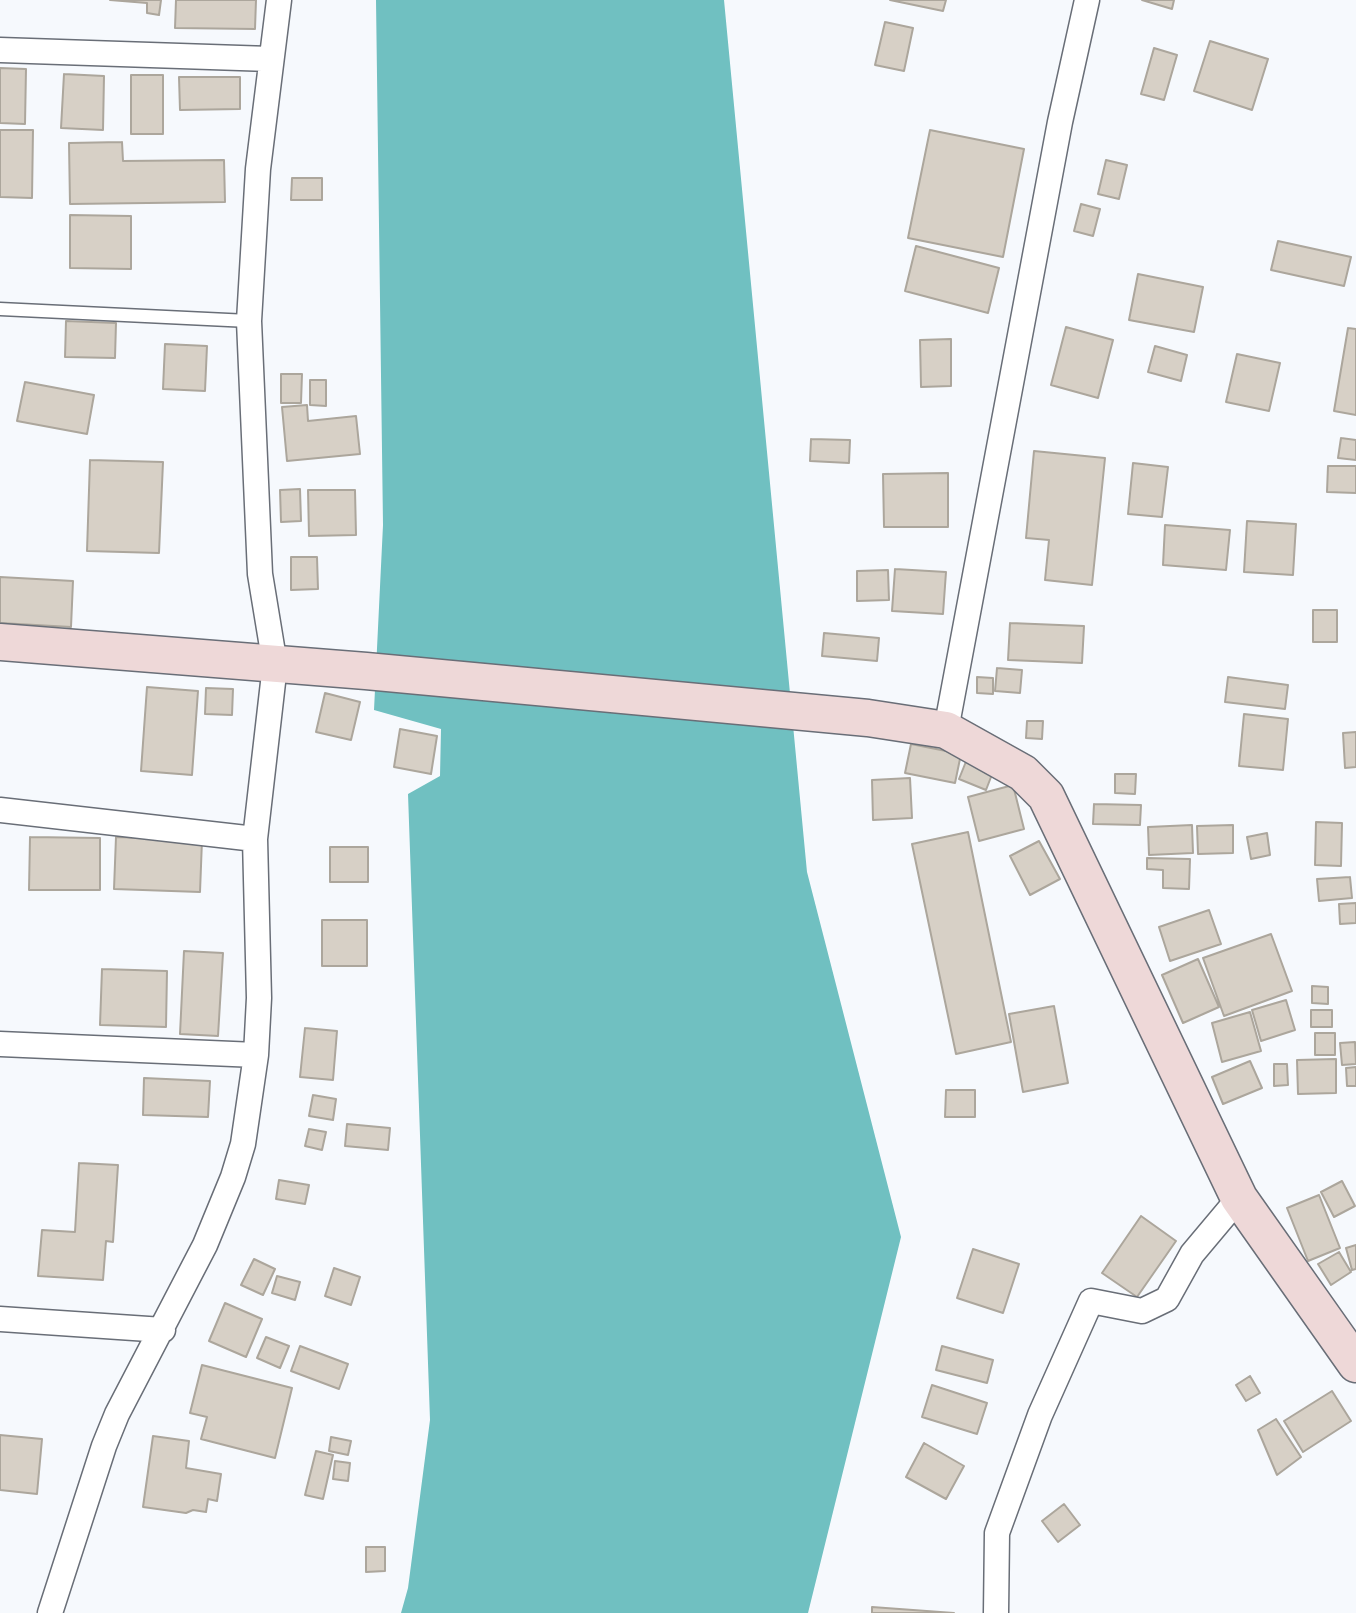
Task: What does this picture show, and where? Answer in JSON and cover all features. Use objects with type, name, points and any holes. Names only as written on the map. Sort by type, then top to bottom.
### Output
[{"type":"main road","points":[[0,642],[366,671],[868,718],[946,730],[1023,773],[1046,796],[1239,1198],[1356,1364]]},
{"type":"street","points":[[50,1613],[104,1446],[131,1385],[163,1330],[205,1245],[233,1177],[243,1144],[256,1055],[259,998],[255,839],[275,665],[260,574],[249,321],[258,169],[279,0]]},
{"type":"street","points":[[946,730],[1060,122],[1087,0]]},
{"type":"street","points":[[0,50],[270,59]]},
{"type":"street","points":[[0,810],[255,839]]},
{"type":"street","points":[[0,1044],[256,1055]]},
{"type":"street","points":[[996,1613],[997,1533],[1040,1415],[1091,1301],[1142,1311],[1167,1299],[1192,1254],[1239,1198]]},
{"type":"street","points":[[0,1319],[163,1330]]},
{"type":"lane","points":[[0,309],[249,321]]},
{"type":"water","points":[[376,0],[724,0],[807,872],[901,1237],[808,1613],[401,1613],[408,1588],[430,1420],[408,794],[440,776],[441,729],[374,710],[383,525]]},
{"type":"building","points":[[110,0],[161,0],[159,15],[147,13],[147,3]]},
{"type":"building","points":[[176,0],[256,0],[255,29],[175,28]]},
{"type":"building","points":[[890,0],[946,0],[943,11]]},
{"type":"building","points":[[1142,0],[1174,0],[1172,9]]},
{"type":"building","points":[[885,22],[913,28],[904,71],[875,65]]},
{"type":"building","points":[[1210,41],[1268,59],[1252,110],[1194,91]]},
{"type":"building","points":[[1154,48],[1177,55],[1164,100],[1141,94]]},
{"type":"building","points":[[0,68],[26,69],[25,124],[0,123]]},
{"type":"building","points":[[64,74],[104,76],[103,130],[61,128]]},
{"type":"building","points":[[131,75],[163,75],[163,134],[131,134]]},
{"type":"building","points":[[179,77],[240,77],[240,109],[180,110]]},
{"type":"building","points":[[0,130],[33,130],[32,198],[0,197]]},
{"type":"building","points":[[930,130],[1024,149],[1003,257],[908,238]]},
{"type":"building","points":[[122,142],[123,161],[224,160],[225,202],[70,204],[69,143]]},
{"type":"building","points":[[1106,160],[1127,165],[1119,199],[1098,194]]},
{"type":"building","points":[[292,178],[322,178],[322,200],[291,200]]},
{"type":"building","points":[[1081,204],[1100,209],[1093,236],[1074,231]]},
{"type":"building","points":[[70,215],[131,216],[131,269],[70,268]]},
{"type":"building","points":[[1278,241],[1351,257],[1344,286],[1271,270]]},
{"type":"building","points":[[916,246],[999,268],[988,313],[905,291]]},
{"type":"building","points":[[1138,274],[1203,287],[1194,332],[1129,320]]},
{"type":"building","points":[[66,321],[116,323],[115,358],[65,357]]},
{"type":"building","points":[[1066,327],[1113,340],[1098,398],[1051,385]]},
{"type":"building","points":[[1348,328],[1356,329],[1356,415],[1334,411]]},
{"type":"building","points":[[951,339],[951,386],[921,387],[920,340]]},
{"type":"building","points":[[165,344],[207,346],[205,391],[163,389]]},
{"type":"building","points":[[1155,346],[1187,355],[1181,381],[1148,372]]},
{"type":"building","points":[[1237,354],[1280,363],[1269,411],[1226,402]]},
{"type":"building","points":[[281,374],[302,374],[301,403],[281,403]]},
{"type":"building","points":[[310,380],[326,380],[326,406],[310,405]]},
{"type":"building","points":[[25,382],[94,395],[87,434],[17,421]]},
{"type":"building","points":[[307,405],[308,421],[356,416],[360,454],[287,461],[282,407]]},
{"type":"building","points":[[1341,438],[1356,440],[1356,460],[1338,458]]},
{"type":"building","points":[[811,439],[850,440],[849,463],[810,461]]},
{"type":"building","points":[[1034,451],[1105,458],[1092,585],[1045,580],[1049,540],[1026,538]]},
{"type":"building","points":[[90,460],[163,462],[159,553],[87,551]]},
{"type":"building","points":[[1133,463],[1168,467],[1162,517],[1128,514]]},
{"type":"building","points":[[1328,466],[1356,466],[1356,493],[1327,492]]},
{"type":"building","points":[[948,473],[948,527],[884,527],[883,474]]},
{"type":"building","points":[[300,489],[301,521],[281,522],[280,490]]},
{"type":"building","points":[[308,490],[355,490],[356,535],[309,536]]},
{"type":"building","points":[[1247,521],[1296,524],[1293,575],[1244,572]]},
{"type":"building","points":[[1165,525],[1230,530],[1226,570],[1163,565]]},
{"type":"building","points":[[291,557],[317,557],[318,589],[291,590]]},
{"type":"building","points":[[895,569],[946,572],[943,614],[892,611]]},
{"type":"building","points":[[888,570],[889,600],[857,601],[857,571]]},
{"type":"building","points":[[0,577],[73,581],[71,627],[0,623]]},
{"type":"building","points":[[1313,610],[1337,610],[1337,642],[1313,642]]},
{"type":"building","points":[[1010,623],[1084,626],[1082,663],[1008,660]]},
{"type":"building","points":[[824,633],[879,638],[877,661],[822,656]]},
{"type":"building","points":[[997,668],[1022,670],[1020,693],[995,691]]},
{"type":"building","points":[[977,677],[993,678],[993,694],[977,693]]},
{"type":"building","points":[[1228,677],[1288,685],[1285,709],[1225,702]]},
{"type":"building","points":[[147,687],[198,691],[192,775],[141,771]]},
{"type":"building","points":[[206,688],[233,689],[232,715],[205,714]]},
{"type":"building","points":[[325,693],[360,702],[351,740],[316,732]]},
{"type":"building","points":[[1244,714],[1288,719],[1283,770],[1239,766]]},
{"type":"building","points":[[1027,721],[1043,721],[1042,739],[1026,738]]},
{"type":"building","points":[[400,729],[437,736],[431,774],[394,767]]},
{"type":"building","points":[[1356,732],[1356,767],[1345,768],[1343,733]]},
{"type":"building","points":[[911,744],[961,754],[955,783],[905,773]]},
{"type":"building","points":[[969,754],[996,764],[986,790],[959,779]]},
{"type":"building","points":[[1115,774],[1136,774],[1135,794],[1115,793]]},
{"type":"building","points":[[910,778],[912,818],[873,820],[872,780]]},
{"type":"building","points":[[1013,785],[1024,829],[979,841],[968,797]]},
{"type":"building","points":[[1094,804],[1141,805],[1140,825],[1093,824]]},
{"type":"building","points":[[1316,822],[1342,823],[1341,866],[1315,865]]},
{"type":"building","points":[[1192,825],[1193,853],[1149,855],[1148,827]]},
{"type":"building","points":[[1233,825],[1233,853],[1198,854],[1197,826]]},
{"type":"building","points":[[968,832],[1011,1042],[956,1054],[912,844]]},
{"type":"building","points":[[1267,833],[1270,855],[1251,859],[1247,837]]},
{"type":"building","points":[[30,837],[100,838],[100,890],[29,890]]},
{"type":"building","points":[[116,837],[202,840],[200,892],[114,889]]},
{"type":"building","points":[[1039,841],[1060,879],[1030,895],[1010,856]]},
{"type":"building","points":[[330,847],[368,847],[368,882],[330,882]]},
{"type":"building","points":[[1147,858],[1190,859],[1189,889],[1163,888],[1163,870],[1147,869]]},
{"type":"building","points":[[1350,877],[1352,898],[1319,901],[1317,879]]},
{"type":"building","points":[[1356,903],[1356,923],[1340,924],[1339,904]]},
{"type":"building","points":[[1209,910],[1221,944],[1170,961],[1159,927]]},
{"type":"building","points":[[322,920],[367,920],[367,966],[322,966]]},
{"type":"building","points":[[1271,934],[1292,991],[1224,1016],[1203,958]]},
{"type":"building","points":[[184,951],[223,953],[218,1036],[180,1034]]},
{"type":"building","points":[[1198,959],[1219,1007],[1183,1023],[1162,975]]},
{"type":"building","points":[[102,969],[167,971],[166,1027],[100,1025]]},
{"type":"building","points":[[1312,986],[1328,987],[1328,1004],[1312,1003]]},
{"type":"building","points":[[1286,1000],[1295,1030],[1261,1041],[1252,1010]]},
{"type":"building","points":[[1054,1006],[1068,1083],[1023,1092],[1009,1014]]},
{"type":"building","points":[[1311,1010],[1332,1010],[1332,1027],[1311,1027]]},
{"type":"building","points":[[1250,1012],[1261,1051],[1222,1062],[1212,1023]]},
{"type":"building","points":[[305,1028],[337,1031],[333,1080],[300,1077]]},
{"type":"building","points":[[1315,1033],[1335,1033],[1335,1055],[1315,1055]]},
{"type":"building","points":[[1355,1042],[1356,1064],[1342,1065],[1340,1043]]},
{"type":"building","points":[[1336,1059],[1336,1093],[1298,1094],[1297,1060]]},
{"type":"building","points":[[1250,1061],[1262,1088],[1223,1104],[1212,1077]]},
{"type":"building","points":[[1274,1064],[1287,1064],[1288,1085],[1274,1086]]},
{"type":"building","points":[[1356,1067],[1356,1086],[1347,1086],[1346,1068]]},
{"type":"building","points":[[144,1078],[210,1081],[208,1117],[143,1115]]},
{"type":"building","points":[[946,1090],[975,1090],[975,1117],[945,1117]]},
{"type":"building","points":[[313,1095],[336,1099],[333,1120],[309,1116]]},
{"type":"building","points":[[347,1124],[390,1128],[388,1150],[345,1146]]},
{"type":"building","points":[[309,1129],[326,1132],[322,1150],[305,1146]]},
{"type":"building","points":[[79,1163],[118,1165],[113,1242],[106,1241],[103,1280],[38,1276],[42,1230],[75,1232]]},
{"type":"building","points":[[279,1180],[309,1185],[305,1204],[276,1199]]},
{"type":"building","points":[[1342,1181],[1355,1206],[1334,1217],[1321,1192]]},
{"type":"building","points":[[1319,1195],[1340,1248],[1308,1261],[1287,1208]]},
{"type":"building","points":[[1141,1216],[1176,1241],[1137,1297],[1102,1273]]},
{"type":"building","points":[[1356,1245],[1356,1269],[1352,1270],[1346,1248]]},
{"type":"building","points":[[973,1249],[1019,1264],[1003,1313],[957,1298]]},
{"type":"building","points":[[1339,1252],[1351,1272],[1331,1285],[1318,1264]]},
{"type":"building","points":[[254,1259],[275,1269],[263,1295],[241,1285]]},
{"type":"building","points":[[334,1268],[360,1277],[351,1305],[325,1296]]},
{"type":"building","points":[[277,1276],[300,1282],[295,1300],[272,1293]]},
{"type":"building","points":[[225,1303],[262,1319],[246,1357],[209,1341]]},
{"type":"building","points":[[266,1337],[289,1346],[280,1368],[257,1358]]},
{"type":"building","points":[[300,1346],[348,1364],[339,1389],[291,1371]]},
{"type":"building","points":[[942,1346],[993,1360],[987,1383],[936,1370]]},
{"type":"building","points":[[202,1365],[292,1388],[275,1458],[201,1439],[207,1417],[190,1413]]},
{"type":"building","points":[[1250,1376],[1260,1393],[1246,1401],[1236,1385]]},
{"type":"building","points":[[932,1385],[987,1403],[977,1434],[922,1417]]},
{"type":"building","points":[[1332,1391],[1351,1421],[1303,1452],[1284,1421]]},
{"type":"building","points":[[1276,1419],[1301,1457],[1277,1475],[1258,1430]]},
{"type":"building","points":[[0,1435],[42,1439],[37,1494],[0,1490]]},
{"type":"building","points":[[153,1436],[189,1441],[186,1468],[221,1474],[217,1501],[208,1499],[206,1512],[193,1510],[186,1513],[143,1507]]},
{"type":"building","points":[[331,1437],[351,1441],[348,1455],[329,1451]]},
{"type":"building","points":[[924,1443],[964,1466],[946,1499],[906,1477]]},
{"type":"building","points":[[316,1451],[333,1455],[323,1499],[305,1495]]},
{"type":"building","points":[[335,1461],[350,1463],[348,1481],[333,1479]]},
{"type":"building","points":[[1064,1504],[1080,1525],[1058,1542],[1042,1521]]},
{"type":"building","points":[[366,1547],[385,1547],[385,1571],[366,1572]]},
{"type":"building","points":[[872,1607],[954,1613],[872,1613]]}]
